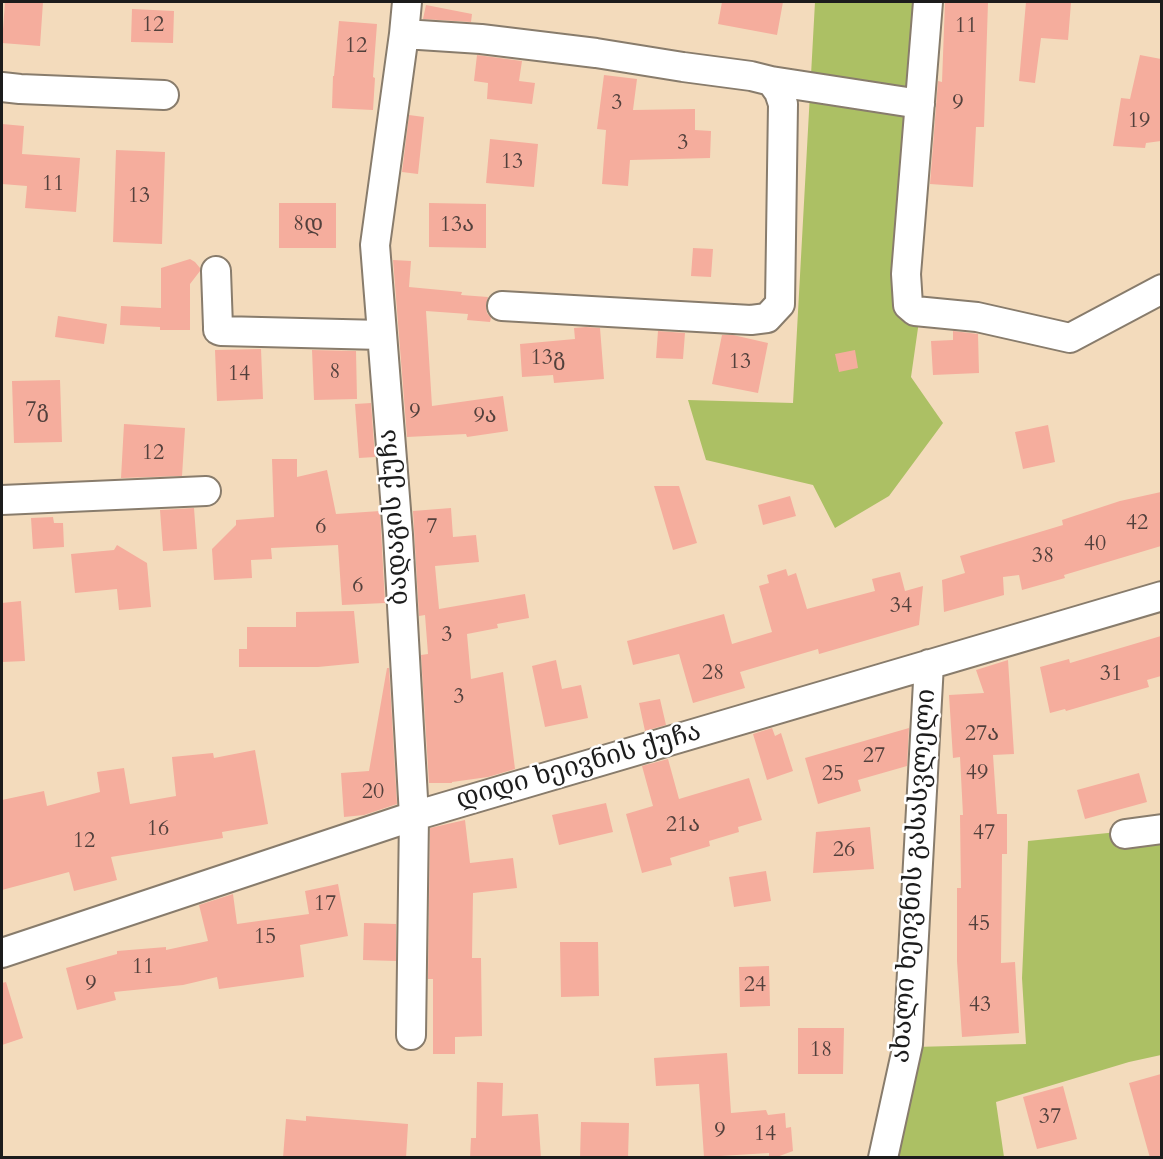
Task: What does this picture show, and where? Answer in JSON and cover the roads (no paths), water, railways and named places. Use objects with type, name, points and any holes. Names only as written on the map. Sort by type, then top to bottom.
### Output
[{"type":"street","name":"ბადაგის ქუჩა","points":[[407,2],[375,245],[398,535],[414,816],[411,1035]]},
{"type":"street","points":[[928,2],[906,274],[908,305],[915,311],[977,317],[1070,338],[1161,289]]},
{"type":"street","points":[[404,34],[481,39],[596,52],[920,104]]},
{"type":"street","points":[[502,306],[751,320],[767,318],[780,304],[783,128],[783,104],[779,92],[771,81]]},
{"type":"street","points":[[2,87],[164,95]]},
{"type":"street","points":[[216,271],[218,330],[382,335]]},
{"type":"street","points":[[2,500],[206,491]]},
{"type":"street","name":"დიდი ხეივნის ქუჩა","points":[[2,953],[414,816],[1161,596]]},
{"type":"street","name":"ახალი ხეივნის გასასვლელი","points":[[883,1158],[908,1044],[929,664]]},
{"type":"street","points":[[1125,834],[1161,829]]}]
